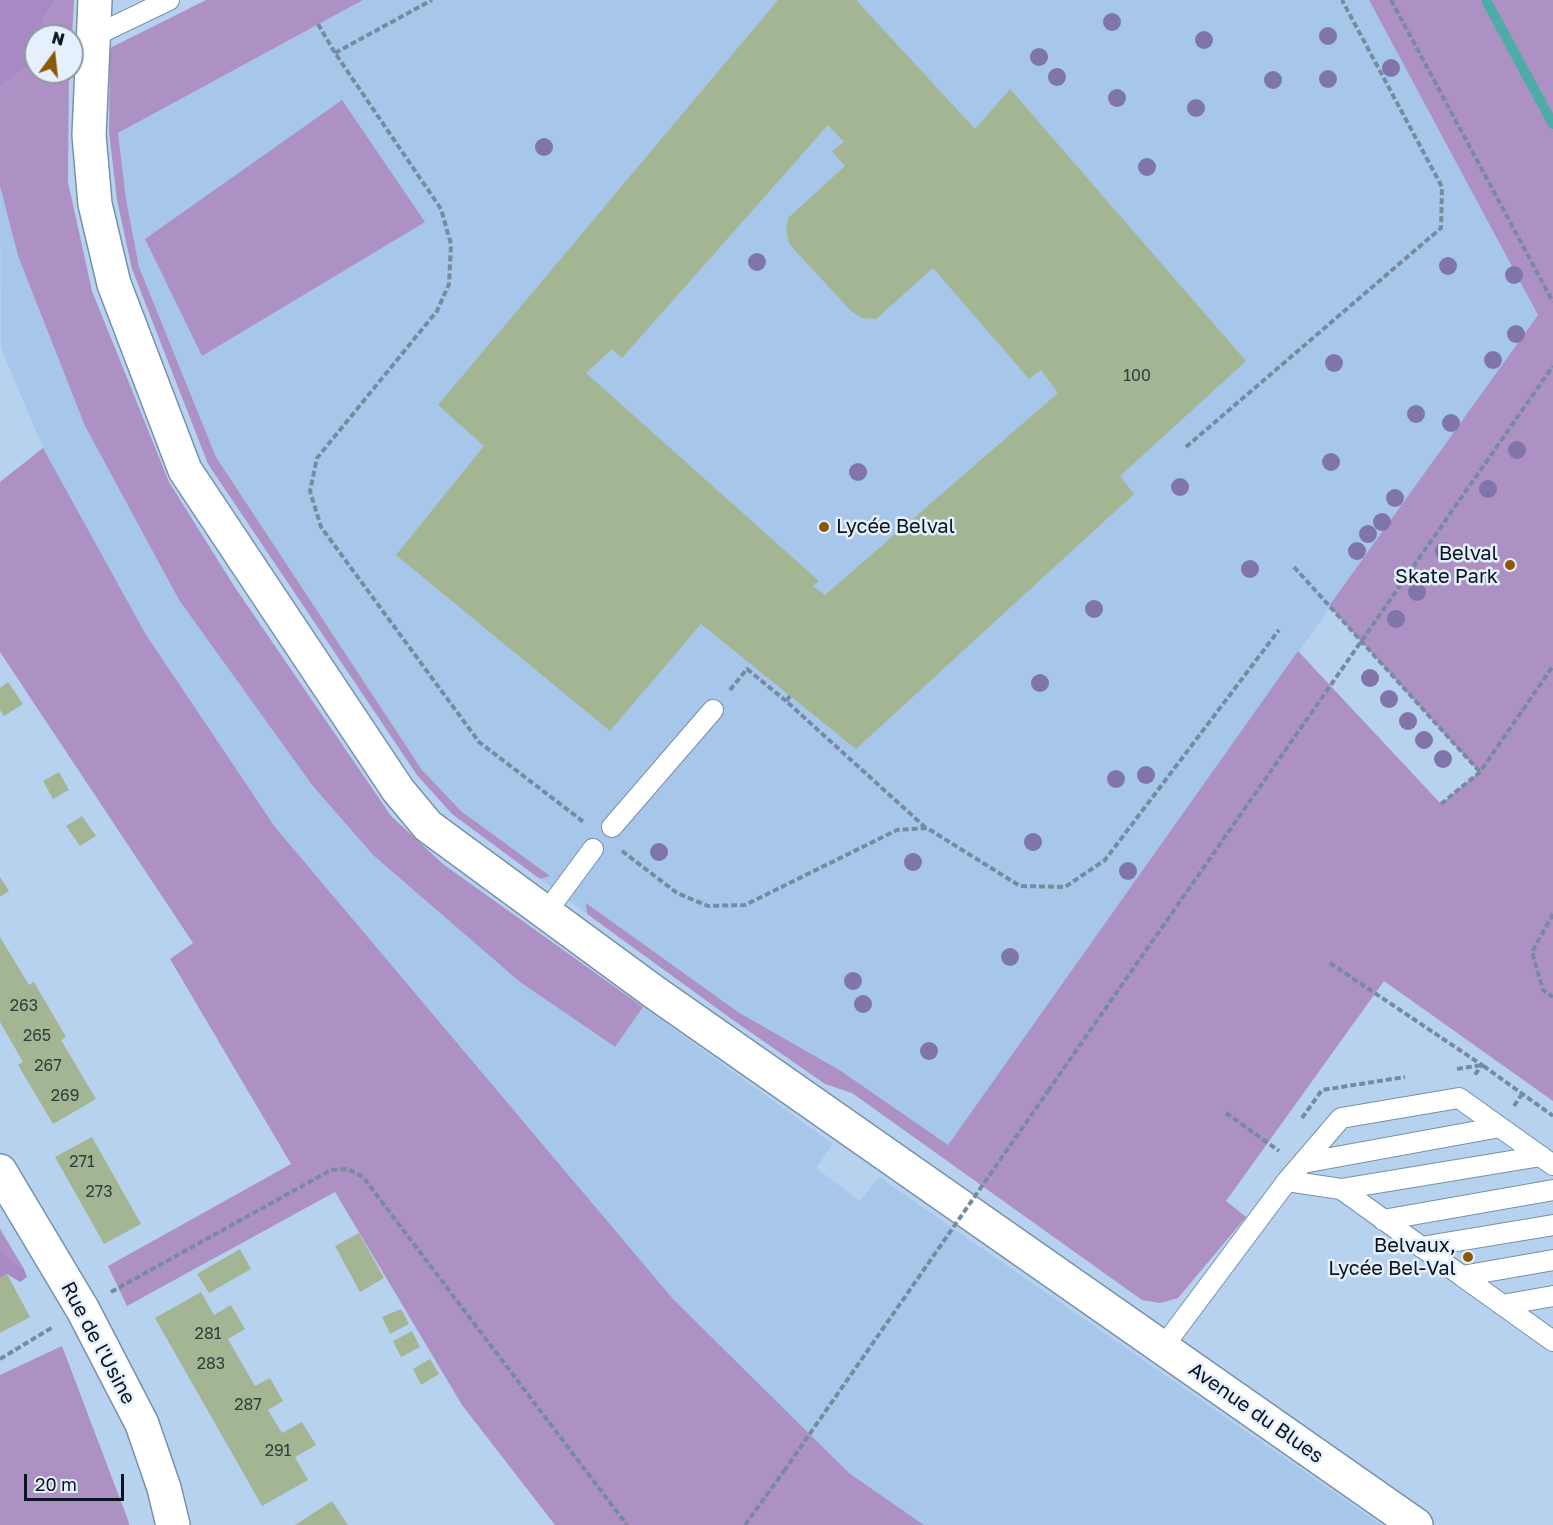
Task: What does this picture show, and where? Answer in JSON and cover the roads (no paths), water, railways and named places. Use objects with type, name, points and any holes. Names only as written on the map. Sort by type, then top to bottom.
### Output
[{"type":"street","name":"Avenue du Blues","points":[[95,0],[89,135],[95,204],[114,284],[185,470],[398,790],[428,826],[546,914],[1416,1525]]},
{"type":"street","name":"Rue de l'Usine","points":[[0,1171],[83,1310],[142,1424],[164,1488],[173,1525]]},
{"type":"lane","points":[[92,37],[169,0]]},
{"type":"lane","points":[[612,827],[713,710]]},
{"type":"lane","points":[[546,914],[592,849]]},
{"type":"lane","points":[[1163,1347],[1287,1181],[1341,1118],[1459,1098],[1547,1160]]},
{"type":"lane","points":[[1303,1162],[1500,1127]]},
{"type":"lane","points":[[1287,1181],[1341,1189],[1547,1160]]},
{"type":"lane","points":[[1341,1189],[1502,1305],[1549,1336]]},
{"type":"lane","points":[[1383,1220],[1553,1190]]},
{"type":"lane","points":[[1421,1247],[1553,1225]]},
{"type":"lane","points":[[1462,1276],[1553,1260]]},
{"type":"lane","points":[[1502,1305],[1553,1296]]},
{"type":"waterway","points":[[1486,0],[1553,124]]},
{"type":"place","name":"Lycée Belval","points":[[824,527]]},
{"type":"place","name":"Belval Skate Park","points":[[1510,565]]},
{"type":"place","name":"Belvaux, Lycée Bel-Val","points":[[1468,1257]]}]
